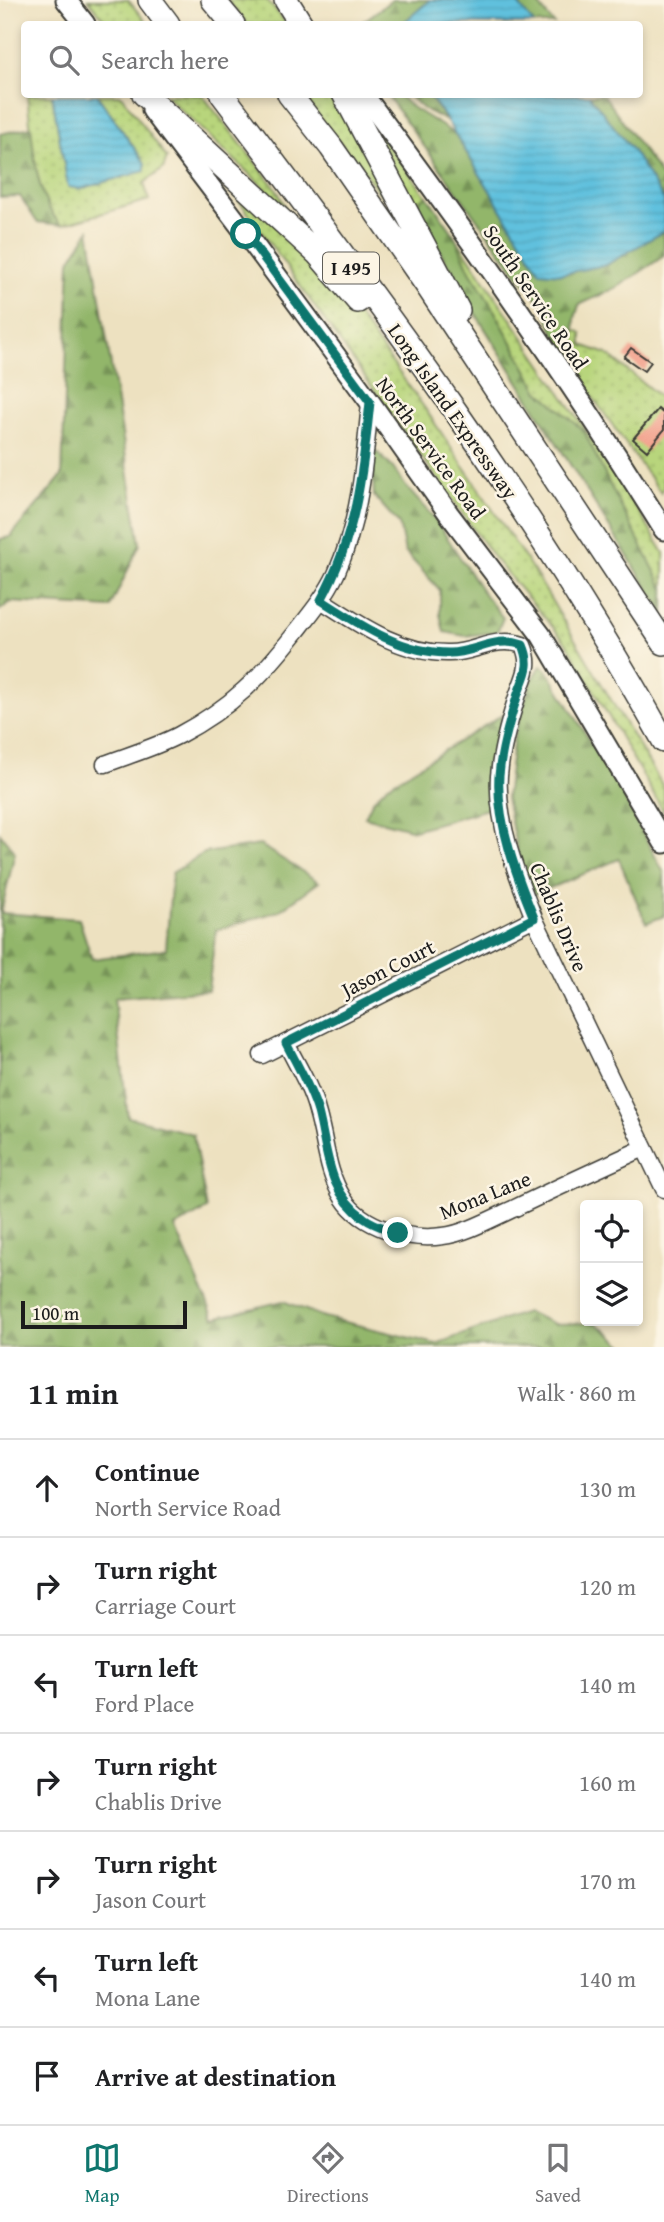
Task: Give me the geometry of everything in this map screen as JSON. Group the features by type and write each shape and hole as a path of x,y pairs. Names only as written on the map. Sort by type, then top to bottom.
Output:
{"highway":[{"path":"150,0 166,21"},
{"path":"213,0 230,21"},
{"path":"286,0 299,21"},
{"path":"146,98 318,254 478,442"},
{"name":"Long Island Expressway","path":"225,98 478,442 574,590 664,741"},
{"name":"I 495","path":"292,98 331,147 482,368 664,643"},
{"path":"346,98 462,317 482,368"}],"main road":[{"path":"66,0 83,21"},
{"path":"292,0 308,21"},
{"name":"North Service Road","path":"145,98 370,402 449,514 541,635 664,843"},
{"name":"South Service Road","path":"366,98 523,317 664,530"}],"street":[{"path":"105,764 176,737 242,694 275,660 321,600 336,574 347,545 364,464 370,402"},
{"name":"Chablis Drive","path":"321,600 383,638 416,648 450,653 510,640 523,645 527,654 527,667 505,740 499,779 509,847 520,886 534,918 664,1189"},
{"name":"Jason Court","path":"262,1055 534,918"},
{"name":"Mona Lane","path":"286,1043 317,1109 327,1162 344,1200 365,1219 398,1233 422,1237 446,1236 497,1216 644,1148"}],"green space":[{"path":"88,0 128,0 146,21 106,21"},
{"path":"227,0 267,0 284,21 244,21"},
{"path":"392,0 430,0 406,21 364,21"},
{"path":"515,0 535,0 552,21 532,21"},
{"path":"27,98 53,98 68,186 132,144 99,98 123,98 167,158 163,169 144,183 149,200 61,225 44,197 32,146"},
{"path":"168,98 204,98 277,190 286,208"},
{"path":"304,98 332,98 358,134 392,197 386,200"},
{"path":"389,98 401,98 455,134 540,272 606,265 664,231 664,256 618,287 579,305 575,318 574,344 555,336 543,305 519,277"},
{"path":"411,98 430,98 447,121 425,110"},
{"path":"591,98 606,98 664,180 664,200 633,151"},
{"path":"357,101 445,222 615,473 664,553 664,614 469,303"},
{"path":"31,127 42,192 61,225 37,222 20,196 0,197 0,134"},
{"path":"211,161 332,279 426,410 535,573 664,788 664,813 568,645 494,558"},
{"path":"427,196 453,233 470,271 538,390 584,431 664,589 664,614 469,303 416,208 420,200"},
{"path":"89,230 140,544 110,608 11,602 0,610 0,539 10,537 62,476 70,261"},
{"path":"574,329 582,333 582,345 607,354 664,400 664,487 661,493 584,385 555,336 573,344"},
{"path":"372,452 378,453 393,468 435,519 503,618 497,632 465,636 444,632 440,614 440,590 405,552 399,524 374,496"},
{"path":"541,666 547,670 622,794 664,873 664,916 646,923 619,859 536,894 528,889 521,869 506,798 514,737 531,682"},
{"path":"502,715 491,808 414,830 365,817 373,800 387,786"},
{"path":"0,833 15,852 1,913 79,919 92,959 166,949 172,873 204,853 260,845 319,882 279,911 216,930 208,990 114,998 128,1117 193,1134 207,1209 175,1227 214,1318 283,1301 324,1317 436,1344 526,1312 555,1324 600,1326 626,1347 0,1347"}],"water":[{"path":"430,0 515,0 532,21 406,21"},
{"path":"53,98 99,98 145,163 145,171 80,189 68,187"},
{"path":"430,98 591,98 633,151 664,200 664,231 606,265 561,274 540,272"}],"building":[{"path":"631,348 651,362 644,371 624,357"},
{"path":"658,409 664,414 664,430 647,451 633,439"}],"route":[{"path":"246,234 370,402 364,464 347,545 336,574 321,600 383,638 416,648 450,653 510,640 523,645 527,654 527,667 517,695 499,779 509,847 520,886 534,918 286,1043 317,1109 327,1162 344,1200 365,1219 398,1233"}]}
